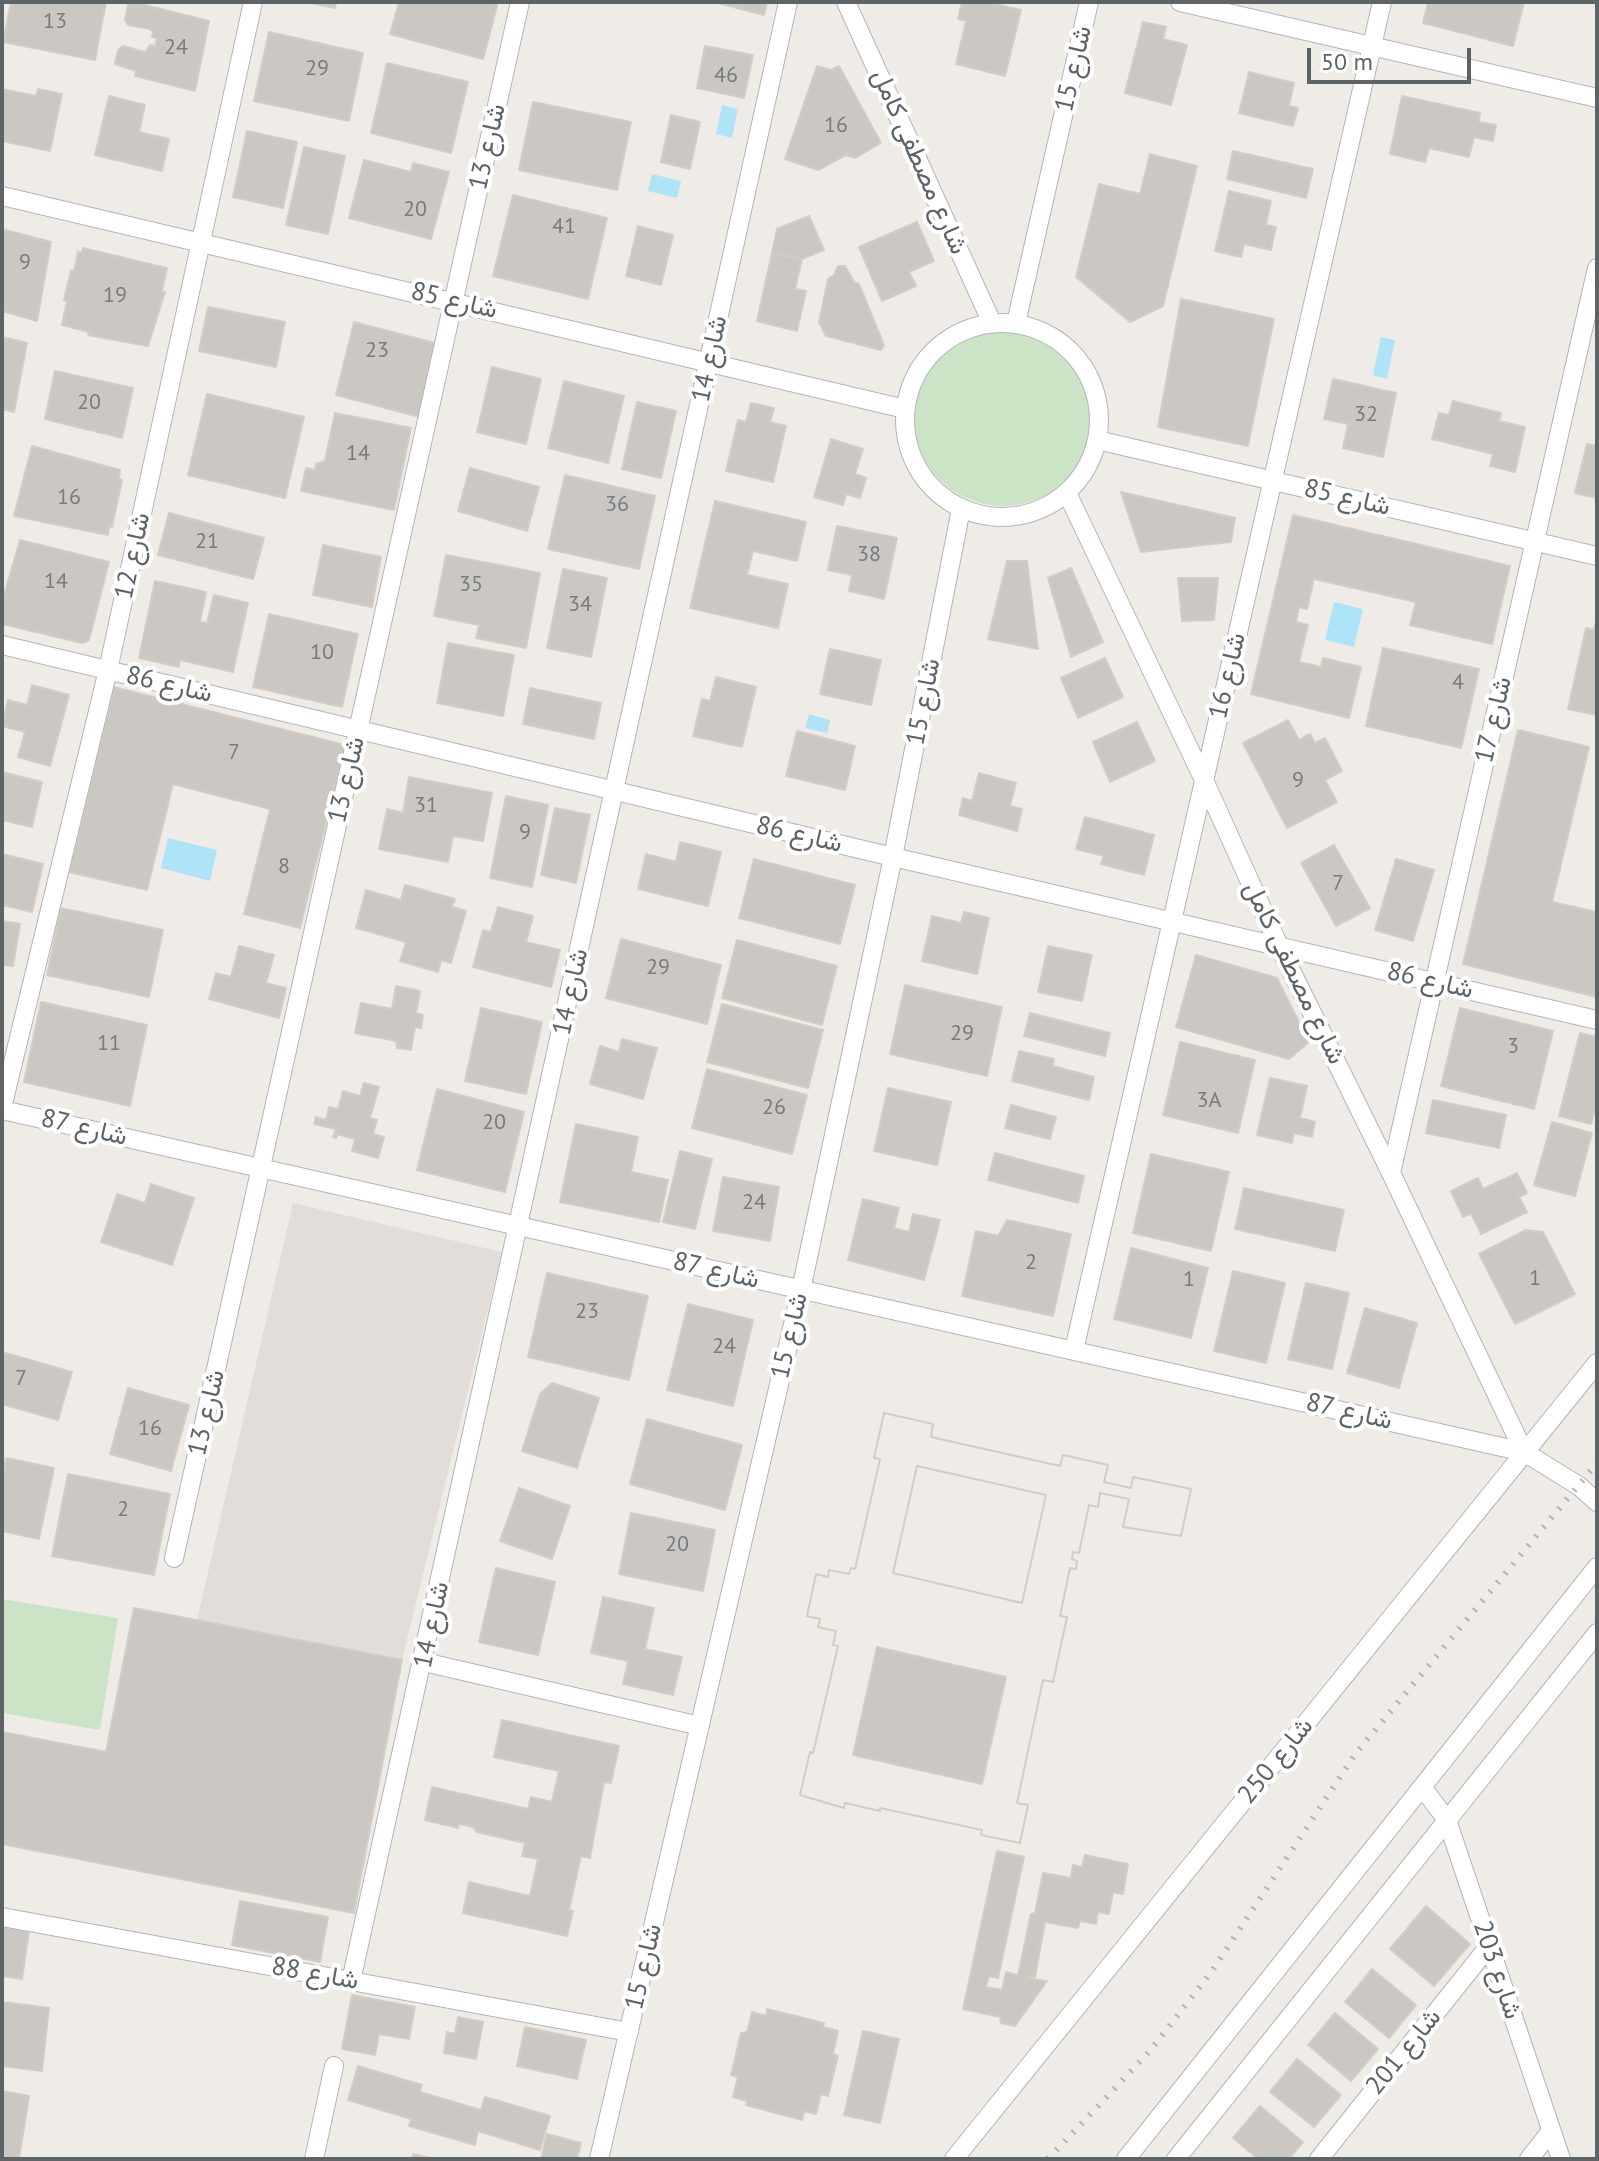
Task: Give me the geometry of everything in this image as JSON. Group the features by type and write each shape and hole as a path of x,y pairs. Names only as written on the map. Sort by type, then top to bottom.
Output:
{"street":[{"name":"شارع 12","path":"2,1109 108,670 253,2"},
{"name":"شارع 13","path":"174,1558 520,2"},
{"name":"شارع 14","path":"351,1981 424,1662 788,2"},
{"name":"شارع مصطفى كامل","path":"846,2 992,323"},
{"name":"شارع 15","path":"1016,323 1089,2"},
{"path":"1180,2 1597,98"},
{"name":"شارع 16","path":"1074,1350 1382,2"},
{"name":"شارع 85","path":"2,196 905,409"},
{"name":"شارع 17","path":"1391,1173 1597,268"},
{"path":"992,323 1016,323 1049,335 1076,357 1094,388 1098,405 1097,440 1091,460 1067,493 1044,508 1017,516 988,517 961,509 929,485 917,468 905,430 905,409 911,384 924,360 943,342 966,329 992,323"},
{"name":"شارع 85","path":"1097,440 1597,556"},
{"name":"شارع مصطفى كامل","path":"1067,493 1204,780 1279,946 1524,1452"},
{"name":"شارع 15","path":"599,2159 801,1290 893,857 961,509"},
{"name":"شارع 86","path":"2,645 893,857 1597,1020"},
{"name":"شارع 87","path":"2,1109 1524,1452"},
{"name":"شارع 250","path":"954,2159 1597,1363"},
{"path":"1524,1452 1579,1486 1597,1502"},
{"path":"1126,2159 1597,1567"},
{"path":"1176,2159 1597,1633"},
{"path":"424,1662 700,1726"},
{"name":"شارع 203","path":"1422,1787 1447,1820 1561,2159"},
{"name":"شارع 88","path":"2,1917 629,2032"},
{"name":"شارع 201","path":"1319,2159 1489,1946"},
{"path":"314,2159 334,2066"},
{"path":"1529,2159 1551,2131"}],"shaded area":[{"path":"293,1203 502,1252 402,1660 197,1620"}],"green space":[{"path":"1003,328 1037,335 1066,354 1085,383 1092,417 1085,451 1066,480 1037,499 1003,506 969,499 940,480 921,451 914,417 921,383 940,354 969,335"},
{"path":"2,1599 118,1618 100,1730 2,1713"}],"water":[{"path":"722,105 738,109 732,138 716,134"},
{"path":"652,174 681,181 677,198 648,191"},
{"path":"1381,337 1395,340 1387,379 1373,375"},
{"path":"1334,602 1363,609 1354,647 1325,640"},
{"path":"809,714 830,720 827,733 805,728"},
{"path":"168,838 217,850 210,881 161,868"}],"building":[{"path":"11,2 106,2 95,60 3,42"},
{"path":"133,2 209,21 195,91 135,76 136,71 115,64 118,50 123,46 145,52 150,45 155,46 157,38 152,37 150,29 128,25 125,20 128,5"},
{"path":"306,2 336,2 335,8"},
{"path":"399,2 498,2 483,59 390,34"},
{"path":"714,2 767,2 764,15"},
{"path":"962,2 986,2 1021,10 1005,76 956,64 966,21 958,19"},
{"path":"1428,2 1524,2 1513,46 1423,23"},
{"path":"1143,22 1166,27 1163,39 1187,45 1171,105 1125,93"},
{"path":"269,32 363,53 349,121 254,101"},
{"path":"705,46 753,55 744,98 697,88"},
{"path":"387,63 468,82 451,153 371,133"},
{"path":"817,66 831,70 839,66 881,143 855,158 846,155 818,170 785,159"},
{"path":"1249,72 1294,83 1289,106 1298,108 1293,126 1239,113"},
{"path":"2,89 36,96 38,89 62,94 50,151 2,141"},
{"path":"109,96 145,105 139,132 169,139 162,171 95,155"},
{"path":"1402,96 1480,113 1479,122 1496,125 1493,141 1474,137 1469,157 1429,148 1425,162 1390,154"},
{"path":"533,102 631,122 617,190 519,170"},
{"path":"671,115 700,122 690,169 661,162"},
{"path":"247,131 297,142 283,208 233,197"},
{"path":"304,147 345,156 328,234 286,225"},
{"path":"1233,151 1313,169 1306,198 1227,179"},
{"path":"1150,154 1197,166 1163,306 1130,322 1076,277 1099,184 1140,194"},
{"path":"364,160 411,172 413,163 449,172 431,239 349,218"},
{"path":"1229,191 1271,201 1266,225 1276,227 1271,250 1244,244 1241,257 1215,251"},
{"path":"513,195 607,218 588,299 493,276"},
{"path":"809,216 824,250 802,259 772,253 777,229"},
{"path":"917,222 934,261 909,272 916,286 882,301 859,247"},
{"path":"638,226 673,235 661,285 626,276"},
{"path":"2,229 51,242 37,321 2,311"},
{"path":"83,248 167,268 162,291 165,292 148,346 88,335 89,332 62,325 71,270 74,271 78,252 82,253"},
{"path":"772,253 802,259 795,289 806,291 797,331 757,321"},
{"path":"838,266 845,266 854,282 859,284 884,345 881,350 826,336 819,322 828,279"},
{"path":"1181,299 1274,319 1248,446 1158,427"},
{"path":"208,307 285,322 276,367 199,351"},
{"path":"354,322 438,344 420,417 336,395"},
{"path":"2,337 27,343 14,412 2,409"},
{"path":"492,367 541,379 526,444 477,432"},
{"path":"55,371 133,388 122,438 45,419"},
{"path":"1333,379 1396,393 1383,457 1343,448 1348,424 1324,419"},
{"path":"564,381 624,396 608,463 548,448"},
{"path":"207,394 304,417 285,498 188,475"},
{"path":"1453,401 1501,413 1499,421 1525,427 1515,472 1490,466 1493,454 1432,439 1439,413 1449,415"},
{"path":"637,402 676,411 661,478 622,469"},
{"path":"751,403 774,408 770,422 786,426 773,482 726,471 738,420 746,422"},
{"path":"335,413 411,428 394,510 301,491 306,468 315,470 316,464 325,461"},
{"path":"831,439 863,449 855,474 866,478 860,498 846,494 843,505 814,497"},
{"path":"1587,444 1597,446 1597,498 1575,493"},
{"path":"32,446 120,470 119,478 122,480 108,535 14,516"},
{"path":"470,468 539,487 527,531 458,511"},
{"path":"565,475 655,496 639,569 548,549"},
{"path":"1121,492 1235,518 1231,542 1141,552"},
{"path":"715,501 806,522 797,561 753,551 747,575 788,584 778,628 690,608"},
{"path":"169,513 264,538 253,579 158,555"},
{"path":"1293,515 1510,566 1492,644 1410,625 1416,602 1314,579 1307,609 1299,607 1296,622 1308,625 1299,662 1321,667 1323,658 1361,667 1349,718 1251,694"},
{"path":"837,526 897,538 884,599 849,591 852,575 828,570"},
{"path":"20,540 109,562 89,640 82,643 2,624 2,602"},
{"path":"323,545 381,557 372,607 313,595"},
{"path":"446,555 540,573 526,648 476,638 479,625 434,616"},
{"path":"1007,561 1027,561 1038,649 988,639"},
{"path":"1071,568 1103,642 1071,657 1048,578"},
{"path":"563,569 607,578 591,657 547,648"},
{"path":"1178,578 1218,578 1214,620 1182,621"},
{"path":"155,581 206,592 200,622 207,623 214,595 248,603 233,672 180,660 179,667 139,658"},
{"path":"269,614 358,634 342,707 253,687"},
{"path":"1597,619 1597,715 1568,709 1586,628 1594,630"},
{"path":"448,643 514,655 503,716 437,703"},
{"path":"1383,648 1479,669 1461,748 1366,726"},
{"path":"830,649 881,660 871,705 820,694"},
{"path":"1105,658 1123,697 1078,718 1061,678"},
{"path":"716,677 756,687 742,747 693,736 702,699 710,701"},
{"path":"32,685 69,695 50,766 18,757 25,732 2,726 8,700 27,705"},
{"path":"114,687 345,745 300,928 244,914 270,809 173,784 147,890 69,872"},
{"path":"530,688 601,703 594,739 523,724"},
{"path":"1288,720 1299,740 1310,734 1315,743 1325,738 1342,771 1325,780 1337,802 1287,828 1243,743"},
{"path":"1137,722 1155,761 1110,782 1093,742"},
{"path":"1518,730 1589,747 1552,902 1597,912 1597,997 1463,964"},
{"path":"797,731 855,746 845,790 786,776"},
{"path":"2,772 42,782 32,827 2,820"},
{"path":"979,773 1016,783 1010,806 1022,809 1017,831 959,815 963,798 972,801"},
{"path":"409,777 492,793 483,841 453,836 448,862 379,849 387,809 403,813"},
{"path":"506,796 548,805 532,887 490,878"},
{"path":"555,808 590,815 576,883 541,875"},
{"path":"1085,817 1154,835 1144,875 1101,864 1104,856 1076,849"},
{"path":"680,842 721,852 708,906 638,889 646,854 676,862"},
{"path":"1334,845 1370,908 1336,926 1301,863"},
{"path":"2,854 43,864 32,912 2,905"},
{"path":"754,859 855,885 840,944 739,918"},
{"path":"1396,859 1434,870 1413,941 1375,930"},
{"path":"405,885 455,899 452,907 466,911 451,963 441,960 438,972 400,961 406,942 356,928 366,890 401,900"},
{"path":"498,907 533,916 526,942 560,950 551,987 473,967 483,930 491,932"},
{"path":"61,908 163,930 149,997 47,975"},
{"path":"964,912 989,918 977,974 922,961 932,916 961,923"},
{"path":"2,921 20,924 13,966 2,965"},
{"path":"621,939 721,965 707,1024 606,998"},
{"path":"737,940 837,966 822,1025 722,998"},
{"path":"239,946 274,955 266,983 286,988 279,1018 209,999 216,973 231,977"},
{"path":"1048,946 1092,955 1082,1001 1038,992"},
{"path":"1196,955 1277,978 1309,1042 1289,1059 1176,1027"},
{"path":"905,985 1002,1007 987,1076 890,1054"},
{"path":"396,986 420,991 416,1013 423,1015 421,1028 415,1027 411,1050 397,1048 396,1041 355,1033 361,1003 392,1009"},
{"path":"41,1002 147,1025 130,1106 24,1082"},
{"path":"722,1004 823,1030 808,1088 707,1062"},
{"path":"481,1008 542,1022 526,1094 465,1081"},
{"path":"1460,1008 1553,1031 1534,1109 1441,1086"},
{"path":"1030,1013 1110,1033 1105,1056 1024,1036"},
{"path":"1580,1033 1597,1037 1597,1109 1591,1124 1559,1116"},
{"path":"622,1039 657,1048 643,1099 590,1084 600,1046 619,1052"},
{"path":"1180,1042 1255,1060 1238,1133 1163,1115"},
{"path":"1019,1051 1054,1059 1053,1066 1094,1077 1089,1100 1012,1081"},
{"path":"707,1069 807,1095 792,1154 692,1128"},
{"path":"1270,1078 1307,1086 1300,1118 1315,1122 1312,1137 1294,1133 1292,1143 1257,1135"},
{"path":"364,1083 379,1087 370,1118 377,1120 373,1134 384,1137 378,1158 352,1151 355,1139 337,1134 336,1138 333,1137 336,1129 314,1124 316,1117 326,1120 329,1107 338,1109 343,1091 360,1096"},
{"path":"888,1088 951,1102 937,1165 874,1151"},
{"path":"437,1089 524,1112 505,1192 417,1170"},
{"path":"1433,1100 1506,1115 1499,1148 1426,1133"},
{"path":"1011,1105 1056,1117 1050,1139 1005,1128"},
{"path":"1552,1122 1592,1133 1575,1196 1534,1185"},
{"path":"576,1124 638,1137 631,1172 668,1180 659,1222 560,1202"},
{"path":"680,1151 712,1159 695,1229 663,1222"},
{"path":"995,1153 1084,1176 1078,1203 988,1180"},
{"path":"1151,1154 1229,1172 1211,1251 1133,1233"},
{"path":"1517,1173 1527,1193 1519,1197 1527,1212 1481,1234 1471,1213 1463,1217 1451,1191 1478,1178 1483,1189"},
{"path":"723,1177 779,1187 770,1241 713,1231"},
{"path":"151,1184 194,1198 172,1265 101,1242 117,1194 145,1203"},
{"path":"1244,1188 1344,1210 1335,1251 1235,1229"},
{"path":"863,1199 899,1208 894,1228 909,1232 913,1214 940,1220 924,1280 848,1260"},
{"path":"1007,1220 1071,1234 1053,1316 962,1296 976,1231 998,1236"},
{"path":"1526,1230 1543,1232 1575,1294 1515,1324 1479,1254"},
{"path":"1131,1248 1208,1268 1191,1338 1114,1319"},
{"path":"1233,1271 1285,1283 1266,1363 1214,1351"},
{"path":"547,1273 648,1296 629,1380 528,1357"},
{"path":"1306,1283 1349,1293 1332,1369 1288,1359"},
{"path":"688,1304 753,1320 733,1406 667,1390"},
{"path":"1365,1308 1417,1323 1399,1388 1347,1373"},
{"path":"2,1352 72,1372 58,1420 2,1404"},
{"path":"552,1383 599,1398 577,1468 522,1451 540,1394"},
{"path":"128,1388 189,1405 171,1471 110,1454"},
{"path":"884,1413 933,1424 931,1437 1060,1466 1063,1455 1108,1465 1104,1482 1131,1488 1133,1477 1191,1489 1181,1536 1123,1527 1129,1499 1100,1493 1098,1507 1089,1505 1079,1553 1073,1552 1076,1569 1070,1568 1060,1616 1067,1617 1053,1682 1043,1680 1017,1803 1028,1805 1020,1843 981,1835 982,1830 880,1808 880,1811 845,1803 844,1808 800,1795 838,1646 833,1645 836,1631 818,1627 820,1619 807,1616 816,1574 828,1577 829,1570 849,1574 851,1568 855,1569 880,1459 874,1458","holes":["917,1466 1046,1495 1022,1603 893,1573"]},
{"path":"884,1413 933,1424 931,1437 1060,1466 1063,1455 1108,1465 1104,1482 1131,1488 1133,1477 1191,1489 1181,1536 1123,1527 1129,1499 1100,1493 1098,1507 1089,1505 1079,1553 1073,1552 1076,1569 1070,1568 1060,1616 1067,1617 1053,1682 1043,1680 1017,1803 1028,1805 1020,1843 981,1835 982,1830 880,1808 880,1811 845,1803 844,1808 800,1795 838,1646 833,1645 836,1631 818,1627 820,1619 807,1616 816,1574 828,1577 829,1570 849,1574 851,1568 855,1569 880,1459 874,1458","holes":["917,1466 1046,1495 1022,1603 893,1573","877,1647 1006,1677 982,1784 853,1755"]},
{"path":"647,1419 742,1445 725,1510 630,1484"},
{"path":"6,1458 54,1468 39,1539 2,1531 2,1478"},
{"path":"68,1474 170,1494 154,1575 52,1556"},
{"path":"519,1488 570,1506 552,1559 500,1541"},
{"path":"631,1513 715,1530 703,1591 619,1574"},
{"path":"496,1568 555,1582 538,1655 479,1642"},
{"path":"603,1597 654,1608 645,1649 682,1657 673,1695 623,1684 628,1661 591,1653"},
{"path":"134,1608 402,1660 354,1913 2,1844 2,1732 106,1752"},
{"path":"502,1720 619,1746 611,1783 604,1782 590,1858 581,1856 569,1910 573,1911 567,1936 463,1913 469,1882 530,1896 538,1859 522,1856 525,1843 477,1832 473,1827 459,1824 458,1828 425,1820 432,1787 528,1809 531,1797 552,1802 559,1771 494,1757"},
{"path":"997,1851 1024,1857 998,1978 989,1976 986,1987 1002,1990 1006,1972 1018,1975 1043,1873 1071,1878 1073,1865 1082,1867 1085,1855 1128,1864 1123,1894 1113,1892 1109,1914 1098,1912 1096,1924 1080,1921 1078,1928 1045,1922 1035,1977 1026,1978 1047,1981 1015,2026 1001,2023 1000,2017 963,2009"},
{"path":"240,1901 328,1917 320,1962 232,1945"},
{"path":"1426,1906 1470,1944 1434,1986 1390,1949"},
{"path":"2,1927 29,1931 22,1979 2,1976"},
{"path":"1372,1969 1416,2005 1389,2038 1345,2002"},
{"path":"352,1995 415,2007 409,2039 379,2034 375,2055 342,2049"},
{"path":"2,2002 49,2008 42,2071 2,2066"},
{"path":"767,2009 824,2023 823,2027 838,2031 833,2054 838,2056 828,2096 821,2094 816,2114 804,2111 802,2120 746,2105 747,2101 733,2097 738,2077 731,2075 741,2033 747,2032 752,2012 766,2016"},
{"path":"1335,2013 1378,2049 1351,2081 1308,2045"},
{"path":"458,2017 483,2022 476,2059 444,2053 447,2032 455,2034"},
{"path":"525,2027 586,2040 577,2079 517,2066"},
{"path":"863,2031 899,2039 880,2123 844,2115"},
{"path":"1297,2059 1341,2095 1314,2127 1270,2092"},
{"path":"358,2066 422,2085 420,2092 481,2110 485,2097 550,2116 540,2150 478,2131 475,2145 409,2126 411,2119 348,2100"},
{"path":"2,2091 29,2096 19,2159 2,2159"},
{"path":"1260,2106 1303,2142 1289,2159 1258,2159 1233,2138"},
{"path":"547,2134 581,2143 577,2159 541,2159"},
{"path":"413,2154 434,2159 412,2159"}],"railway":[{"path":"1048,2159 1149,2052 1212,1971 1356,1753 1597,1463"}]}
